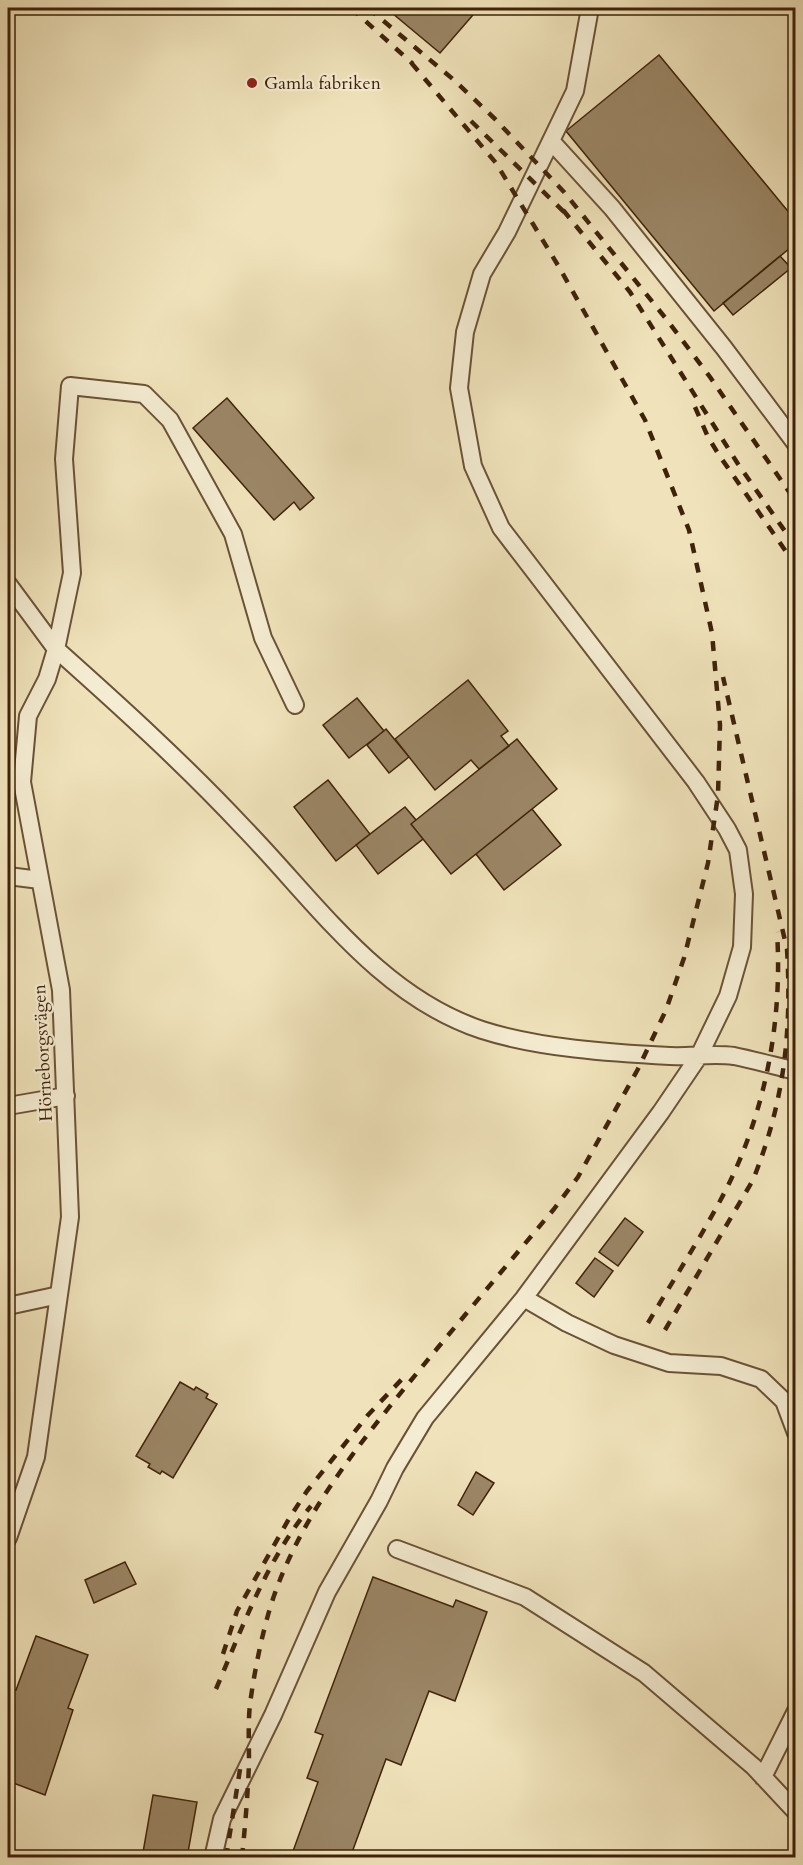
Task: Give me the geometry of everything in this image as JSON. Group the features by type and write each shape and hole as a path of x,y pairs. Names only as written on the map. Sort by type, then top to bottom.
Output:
{"street":[{"path":"213,1857 222,1819 273,1715 327,1592 379,1501 395,1468 425,1418 524,1298 661,1112 699,1056 728,996 742,947 744,894 738,850 696,782 501,528 473,466 459,388 465,332 482,274 507,232 575,91 590,8"},
{"path":"551,141 612,208 724,348 795,444"},
{"name":"Hörneborgsvägen","path":"8,1538 36,1456 70,1217 61,990 22,782 28,716 47,679 56,649 72,573 64,459 70,386 144,394 171,420 233,534 263,638 295,705"},
{"path":"8,585 56,649 148,732 244,827 321,913 375,966 420,1002 481,1030 534,1043 662,1055 732,1056 795,1071"},
{"path":"8,876 40,880"},
{"path":"8,1106 66,1096"},
{"path":"8,1306 59,1295"},
{"path":"524,1298 567,1323 614,1345 669,1363 721,1366 761,1379 784,1401 795,1433"},
{"path":"397,1549 525,1598 644,1673 746,1760 795,1812"},
{"path":"763,1777 795,1711"}],"building":[{"path":"386,8 479,8 440,53"},
{"path":"659,55 796,221 796,243 714,311 566,131"},
{"path":"780,256 791,268 733,315 723,303"},
{"path":"227,398 314,498 300,510 294,502 274,520 193,428"},
{"path":"468,680 508,731 501,736 509,746 479,769 471,760 435,790 395,739"},
{"path":"357,698 384,731 349,758 323,725"},
{"path":"386,729 409,757 389,773 367,745"},
{"path":"517,739 557,789 451,874 411,824"},
{"path":"328,780 370,834 336,861 294,807"},
{"path":"405,807 416,820 411,824 423,839 378,874 356,845"},
{"path":"532,809 561,845 504,890 476,854"},
{"path":"625,1218 643,1232 618,1266 599,1252"},
{"path":"595,1258 613,1271 594,1297 576,1283"},
{"path":"180,1382 194,1390 196,1387 208,1394 206,1398 217,1404 173,1478 162,1471 160,1474 148,1467 150,1464 136,1456"},
{"path":"476,1472 494,1483 473,1515 458,1505"},
{"path":"125,1562 136,1584 94,1603 85,1580"},
{"path":"373,1577 453,1607 456,1600 487,1612 455,1701 429,1691 401,1765 386,1759 350,1858 302,1858 292,1854 318,1782 307,1778 323,1735 315,1732"},
{"path":"36,1636 88,1655 68,1708 73,1710 45,1795 8,1781 8,1687 16,1690"},
{"path":"153,1795 197,1802 187,1858 142,1858"}],"railway":[{"path":"351,8 413,64"},
{"path":"368,8 454,80 495,119 564,192 710,377 796,502"},
{"path":"242,1858 249,1774 249,1711 260,1648 279,1581 311,1517 330,1486 372,1428 578,1177 638,1069 666,1010 684,958 708,863 718,795 720,725 712,633 689,530 645,420 559,267 496,163 408,59"},
{"path":"471,121 567,215"},
{"path":"563,210 630,292 738,464 796,547"},
{"path":"695,407 719,455 796,566"},
{"path":"665,1330 753,1180 764,1151 779,1095 787,1038 787,949 723,677"},
{"path":"648,1323 720,1201 735,1170 759,1105 767,1071 777,1001 777,932"},
{"path":"223,1654 237,1611 290,1517 307,1491 368,1415 403,1378"},
{"path":"216,1689 257,1594 281,1548 311,1506"},
{"path":"226,1858 241,1763"}],"place":[{"name":"Gamla fabriken","path":"252,83"}]}
